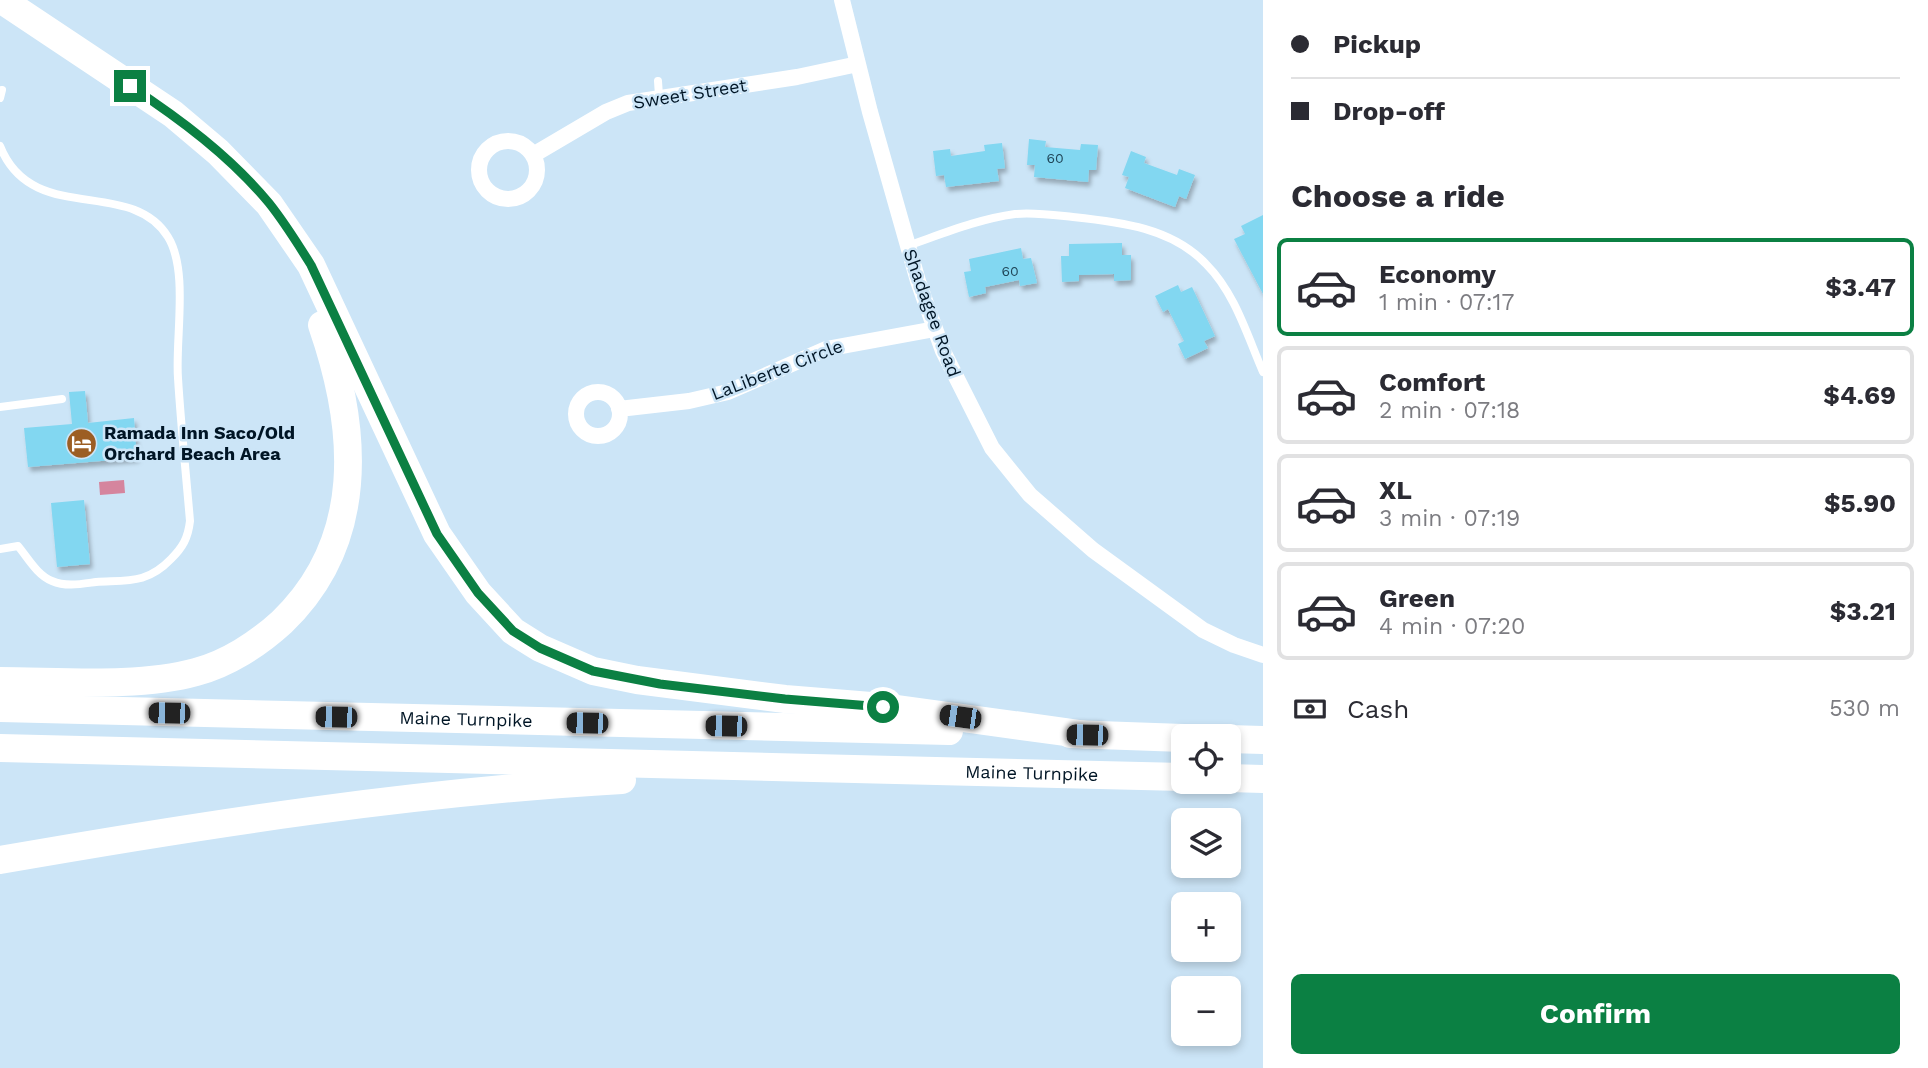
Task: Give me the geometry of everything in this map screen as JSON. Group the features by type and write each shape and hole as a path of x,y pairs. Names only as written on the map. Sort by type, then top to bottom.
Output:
{"highway":[{"path":"0,681 122,681 176,677 220,663 258,642 307,596 329,558 342,523 348,465 344,418 323,327 298,271 266,221 202,152 90,63 1,1"},
{"path":"1,1 173,114 226,159 269,204 311,265 437,534 478,593 513,631 540,648 593,671 637,680 785,699 883,707 1087,735"},
{"name":"Maine Turnpike","path":"0,708 1171,738"},
{"path":"1241,739 1263,740"},
{"name":"Maine Turnpike","path":"0,750 1171,777"},
{"path":"0,860 443,793 815,768"},
{"path":"1241,778 1263,779"}],"street":[{"name":"Shadagee Road","path":"842,0 907,246 952,372 987,440 1030,495 1093,550 1203,630 1263,655"},
{"name":"Sweet Street","path":"533,155 617,107 659,89 797,77 858,64"},
{"name":"LaLiberte Circle","path":"620,409 728,392 825,349 935,329"}],"lane":[{"path":"0,146 6,160 21,179 48,193 133,209 154,221 170,240 179,290 178,376 190,521 186,540 172,558 156,573 131,581 57,583 44,577 18,546 0,549"},
{"path":"907,246 993,219 1028,213 1123,222 1150,229 1196,254 1219,279 1235,305 1263,372"},
{"path":"0,407 62,399"}],"shaded area":[{"path":"124,480 125,493 100,495 99,482"}],"building":[{"path":"1029,139 1046,141 1045,147 1080,150 1081,144 1098,145 1096,170 1089,170 1088,182 1034,177 1035,165 1027,165"},
{"path":"1002,143 1005,168 997,169 999,181 946,187 944,175 936,176 933,151 950,149 951,156 985,151 984,145"},
{"path":"1131,151 1146,157 1144,163 1177,175 1179,169 1195,175 1186,199 1179,196 1175,207 1125,188 1129,177 1122,175"},
{"path":"1263,215 1263,294 1234,239 1245,234 1241,226"},
{"path":"1122,243 1122,255 1131,255 1131,280 1114,281 1114,274 1079,275 1079,281 1062,282 1061,256 1069,256 1069,244"},
{"path":"1021,248 1023,259 1031,258 1037,283 1020,286 1019,280 985,287 986,293 969,297 964,272 971,271 969,259"},
{"path":"1178,285 1181,292 1192,287 1215,336 1204,341 1208,348 1185,359 1178,344 1184,341 1168,309 1163,312 1155,296"},
{"name":"Ramada Inn Saco/Old Orchard Beach Area","path":"85,391 88,423 134,418 137,458 28,467 24,428 72,424 69,392"},
{"path":"84,500 90,564 57,567 51,503"}],"place":[{"name":"Ramada Inn Saco/Old Orchard Beach Area","path":"81,443"}],"route":[{"path":"130,86 173,114 218,152 253,186 285,224 311,265 437,534 478,593 513,631 540,648 593,671 660,684 883,707"}]}
